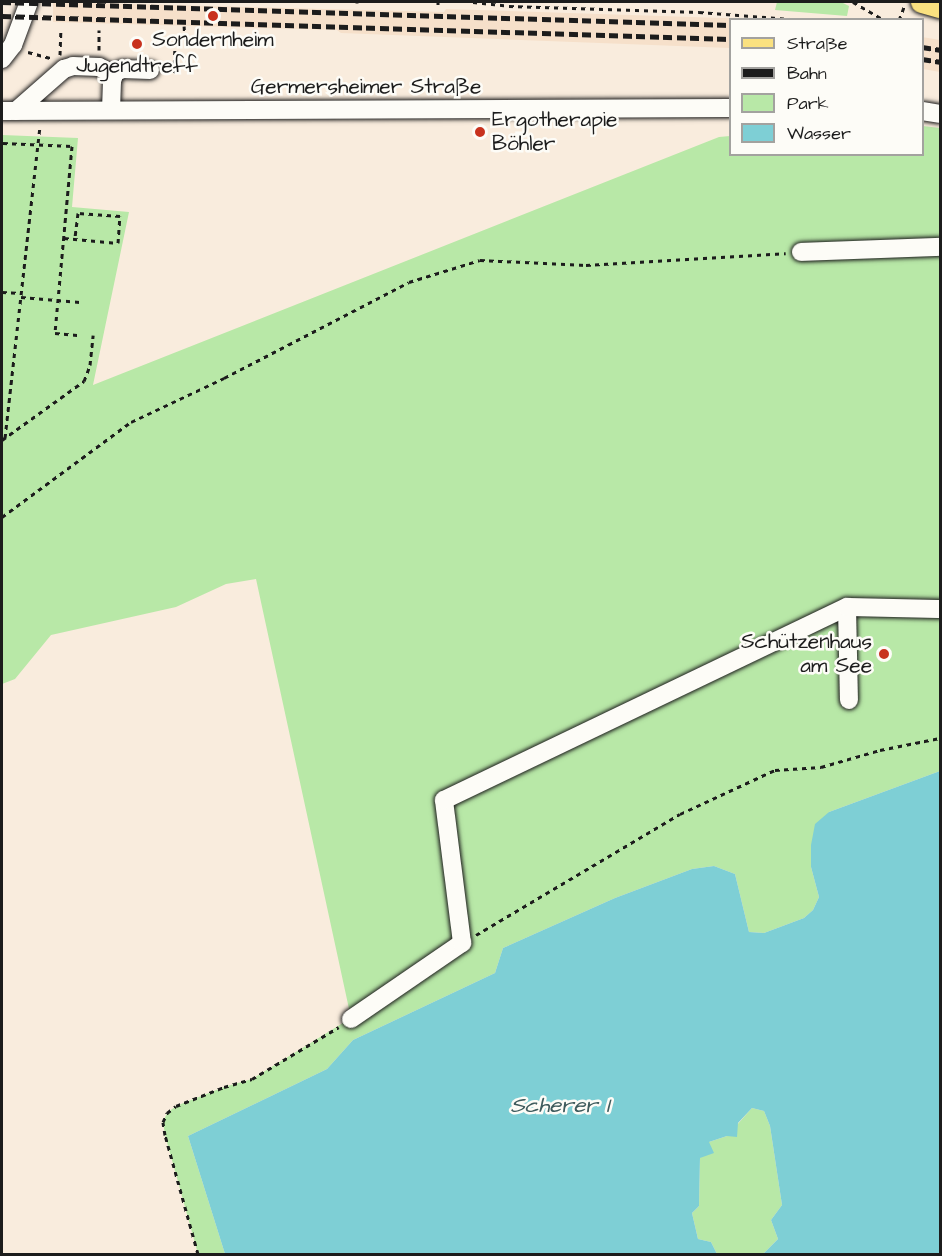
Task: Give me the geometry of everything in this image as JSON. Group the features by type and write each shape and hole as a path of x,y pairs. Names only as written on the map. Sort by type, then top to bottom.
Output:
{"main road":[{"path":"922,2 940,7"}],"street":[{"path":"2,59 13,45 29,2"},
{"path":"9,111 64,69 73,66 99,67 114,75"},
{"path":"114,75 123,69 150,69"},
{"path":"111,110 114,75"},
{"name":"Germersheimer Straße","path":"9,111 729,108"},
{"path":"924,111 940,114"},
{"path":"801,252 940,247"},
{"path":"847,608 849,700"},
{"path":"351,1019 462,944 444,800 847,608 940,609"}],"path":[{"path":"473,2 509,6 699,12 776,18"},
{"path":"852,2 880,18"},
{"path":"900,18 906,2"},
{"path":"174,73 175,39 185,39 184,26"},
{"path":"59,65 60,29"},
{"path":"24,51 53,59"},
{"path":"3,439 42,111"},
{"path":"3,143 72,146 55,333 80,335"},
{"path":"64,238 118,243 120,216 78,213 75,239"},
{"path":"2,517 131,422 224,378 410,282 480,260 586,265 801,252"},
{"path":"2,292 80,302"},
{"path":"3,439 84,381 90,365 93,335"},
{"path":"462,944 680,814 775,770 821,767 880,750 940,738"},
{"path":"198,1254 165,1135 164,1122 167,1113 176,1106 205,1094 252,1079 351,1019"}],"shaded area":[{"path":"53,2 444,12 446,9 729,18 729,48 341,33 337,30 53,22"},
{"path":"924,37 940,40 940,72 924,69"}],"green space":[{"path":"777,2 841,2 849,6 847,16 775,10"},
{"path":"924,126 940,128 940,771 829,812 811,867 819,897 813,910 804,918 764,933 749,932 735,874 714,866 692,869 615,898 503,948 495,973 353,1040 327,1069 188,1136 225,1254 198,1254 165,1135 163,1122 167,1113 176,1106 224,1087 252,1079 351,1018 256,579 226,584 176,607 51,635 15,679 2,684 2,135 78,138 72,207 129,212 93,385 719,137 729,136 729,156 924,156"},
{"path":"752,1108 764,1111 770,1126 782,1205 771,1220 778,1239 763,1254 717,1254 711,1242 698,1239 692,1213 699,1206 700,1158 709,1142 727,1136"}],"water":[{"name":"Scherer I","path":"940,771 940,1254 763,1254 778,1239 771,1220 782,1205 770,1126 764,1111 752,1108 738,1123 737,1137 727,1136 709,1142 714,1153 700,1158 699,1206 692,1213 698,1239 711,1242 717,1254 225,1254 188,1136 327,1069 353,1040 495,973 503,948 615,898 692,869 714,866 735,874 749,932 764,933 804,918 813,910 819,897 811,867 811,845 815,824 829,812"}],"railway":[{"path":"2,2 729,25"},
{"path":"2,16 729,39"},
{"path":"924,47 940,50"},
{"path":"924,59 940,62"}],"place":[{"name":"Sondernheim","path":"213,16"},
{"name":"Jugendtreff","path":"137,44"},
{"name":"Ergotherapie Böhler","path":"480,132"},
{"name":"Schützenhaus am See","path":"884,654"}]}
